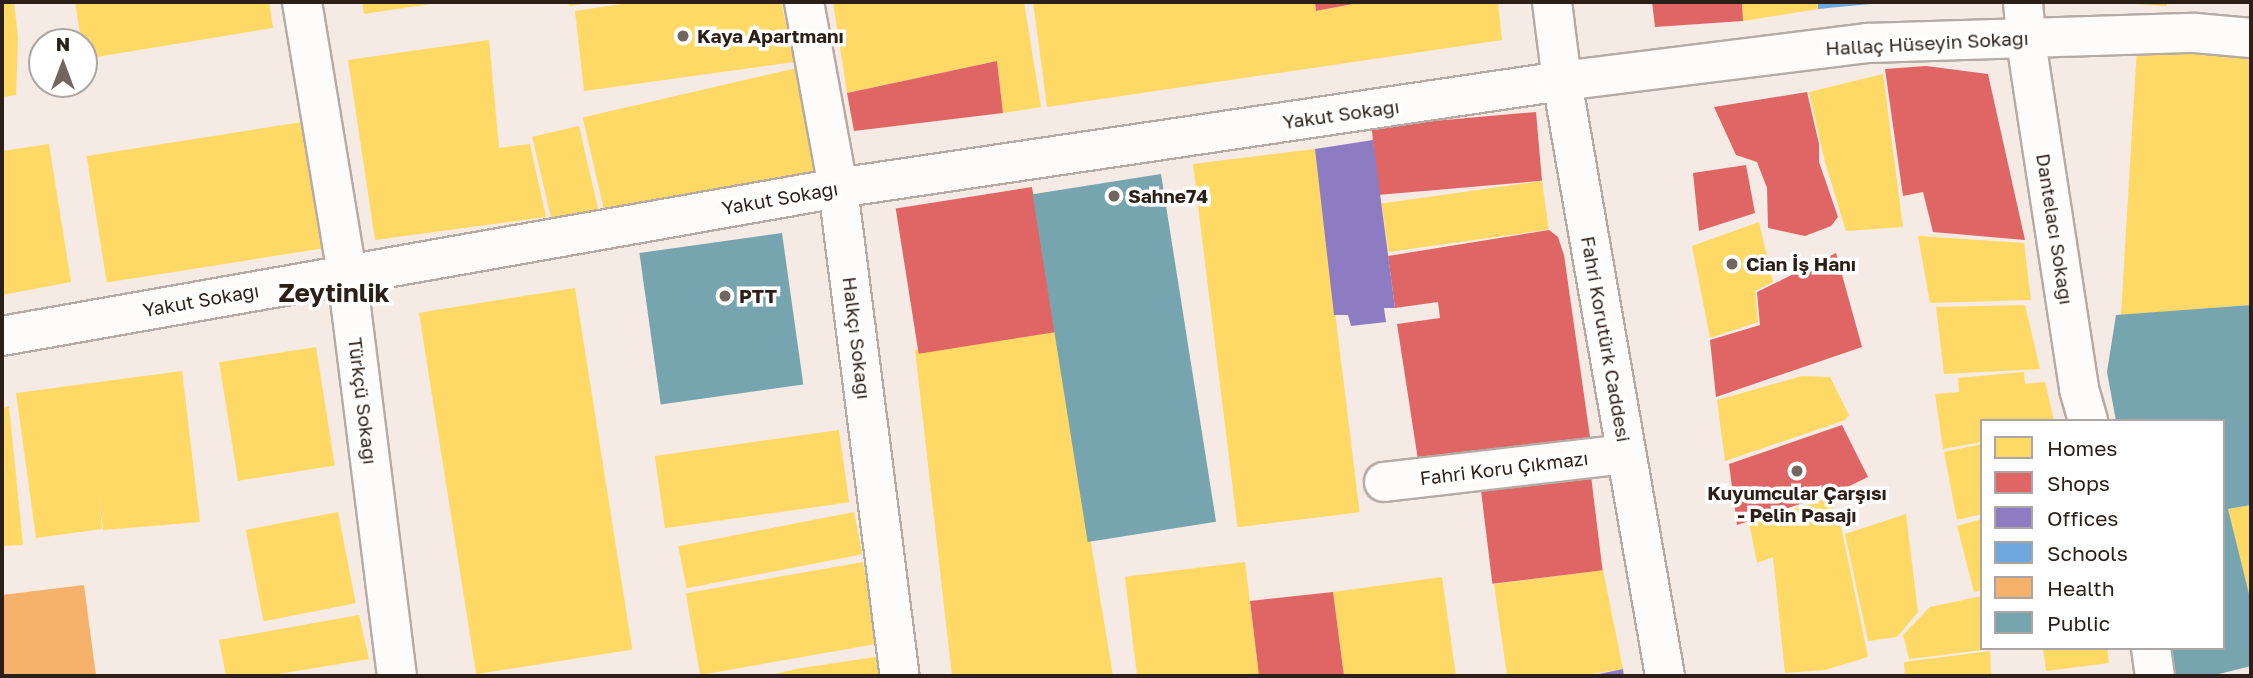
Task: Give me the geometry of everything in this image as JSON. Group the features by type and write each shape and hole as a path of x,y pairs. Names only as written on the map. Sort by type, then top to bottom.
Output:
{"street":[{"name":"Türkçü Sokağı","path":"302,2 347,275 397,676"},
{"name":"Halkçı Sokağı","path":"804,2 838,188 900,676"},
{"name":"Fahri Korutürk Caddesi","path":"1552,2 1562,81 1665,676"},
{"name":"Hallaç Hüseyin Sokağı","path":"1562,81 1868,43 2024,19 2251,38"},
{"name":"Dantelacı Sokağı","path":"2024,19 2079,389 2087,419"},
{"name":"Yakut Sokağı","path":"2,336 838,188 1562,81"},
{"name":"Fahri Koru Çıkmazı","path":"1384,482 1625,454"},
{"path":"2151,650 2155,676"}],"building: Homes":[{"path":"2,2 14,2 18,37 16,95 2,97"},
{"path":"75,2 269,2 273,28 98,57 98,28 79,28"},
{"path":"362,2 436,2 436,3 364,14"},
{"path":"568,2 588,2 588,3 569,6"},
{"name":"Kaya Apartmanı","path":"635,2 781,2 795,62 584,91 575,11"},
{"path":"833,2 1024,2 1041,107 1003,113 997,61 847,93"},
{"path":"1033,2 1315,2 1316,11 1365,2 1498,2 1502,40 1047,107"},
{"path":"1742,2 1818,2 1818,9 1743,21"},
{"path":"2167,2 2167,6 2136,4"},
{"path":"489,40 499,148 530,144 546,217 375,240 348,60"},
{"path":"2137,47 2251,57 2251,305 2121,315"},
{"path":"797,68 821,171 606,221 583,117"},
{"path":"1883,74 1903,227 1846,231 1825,162 1809,92"},
{"path":"302,122 322,248 107,283 87,156"},
{"path":"579,126 599,213 552,224 532,137"},
{"path":"49,144 71,282 2,295 2,151"},
{"path":"1315,149 1360,512 1238,527 1193,164"},
{"path":"1542,181 1549,230 1388,252 1382,204"},
{"name":"Cian İş Hanı","path":"1759,222 1773,282 1755,291 1758,322 1710,338 1692,246"},
{"path":"1918,236 2024,243 2031,300 1930,303"},
{"path":"575,288 632,649 476,674 419,313"},
{"path":"2025,305 2040,369 1944,374 1936,307"},
{"path":"1056,332 1113,676 952,676 915,350"},
{"path":"316,347 335,466 238,481 219,362"},
{"path":"182,371 200,522 103,530 99,495 102,529 36,538 16,393"},
{"path":"2024,372 2025,384 2045,382 2054,419 1980,419 1980,442 1943,449 1935,394 1959,392 1958,378"},
{"path":"1802,376 1830,377 1849,415 1845,420 1725,461 1717,400"},
{"path":"9,406 23,545 2,546 2,408"},
{"path":"839,430 849,502 665,528 655,456"},
{"path":"1980,444 1980,514 1957,520 1944,452"},
{"path":"1829,498 1842,531 1868,657 1825,670 1785,673 1773,557 1757,563 1749,523"},
{"path":"2251,505 2251,599 2250,599 2228,509"},
{"path":"338,512 356,603 263,621 246,530"},
{"path":"854,512 862,554 686,588 678,546"},
{"path":"1906,514 1918,612 1897,637 1868,641 1845,534"},
{"path":"1980,520 1980,590 1974,592 1957,526"},
{"path":"863,562 877,644 700,675 686,593"},
{"path":"1245,562 1259,676 1137,676 1125,577"},
{"path":"1603,570 1623,669 1579,676 1507,676 1494,584"},
{"path":"1442,577 1456,676 1344,676 1333,592"},
{"path":"1980,596 1982,650 1909,659 1903,635 1930,607"},
{"path":"359,615 369,659 267,676 226,676 219,640"},
{"path":"2043,650 2107,650 2109,663 2046,671"},
{"path":"1990,651 1991,676 1905,676 1904,662"},
{"path":"881,656 884,676 767,676 796,669"}],"building: Shops":[{"path":"1315,2 1358,2 1358,3 1316,11"},
{"path":"1652,2 1742,2 1743,21 1655,27"},
{"path":"997,61 1003,113 854,131 847,93"},
{"path":"1926,66 1988,74 2025,240 1933,232 1923,192 1903,196 1885,69"},
{"path":"1807,92 1819,144 1819,162 1838,217 1831,226 1805,236 1768,228 1767,188 1757,162 1736,155 1714,107"},
{"path":"1536,112 1542,181 1378,195 1372,126"},
{"path":"1746,165 1755,213 1699,231 1693,173"},
{"path":"1032,187 1055,332 919,354 896,209"},
{"path":"1549,230 1558,237 1564,255 1591,444 1418,460 1397,324 1440,318 1438,302 1395,308 1388,256"},
{"path":"1836,253 1862,347 1716,397 1710,340 1760,325 1757,292"},
{"name":"Kuyumcular Çarşısı - Pelin Pasajı","path":"1842,425 1868,477 1839,491 1737,525 1729,464"},
{"path":"1591,476 1603,570 1492,584 1481,490"},
{"path":"1333,592 1344,676 1259,676 1250,601"}],"building: Offices":[{"path":"1373,140 1395,308 1384,308 1386,322 1351,326 1348,315 1334,315 1315,149"},
{"path":"1623,669 1624,676 1594,676 1594,675"}],"building: Schools":[{"path":"1818,2 1870,2 1870,4 1818,9"}],"building: Health":[{"path":"84,585 96,676 2,676 2,595"}],"building: Public":[{"path":"1161,174 1216,522 1088,542 1033,194"},
{"path":"782,233 803,385 661,405 639,253"},
{"path":"2251,305 2251,505 2228,509 2251,602 2251,666 2211,676 2176,676 2169,650 2225,650 2225,419 2116,419 2107,372 2116,315"}],"place":[{"name":"Kaya Apartmanı","path":"683,36"},
{"name":"Sahne74","path":"1114,196"},
{"name":"Cian İş Hanı","path":"1732,264"},
{"name":"PTT","path":"725,296"},
{"name":"Kuyumcular Çarşısı - Pelin Pasajı","path":"1797,471"}],"district":[{"name":"Zeytinlik","path":"334,293"}]}
